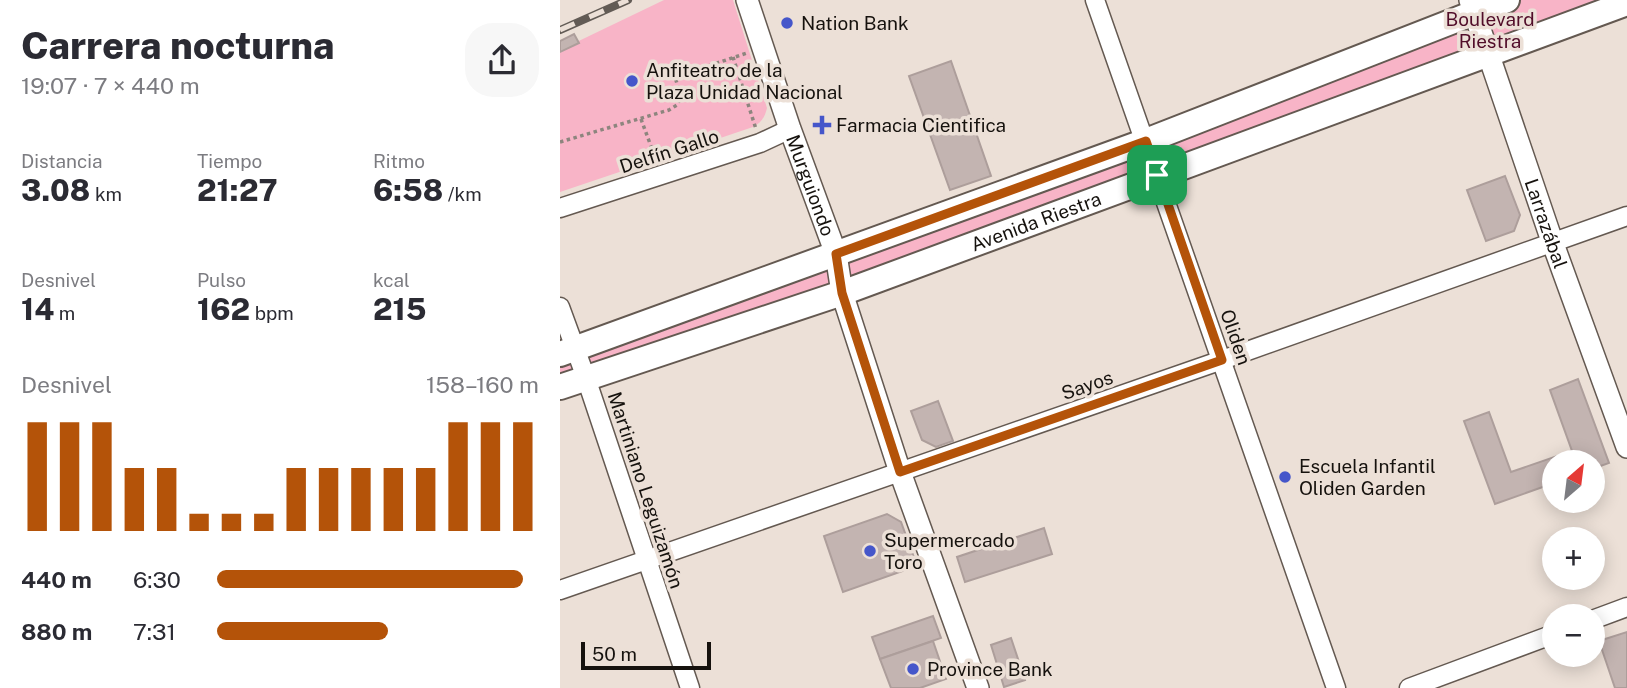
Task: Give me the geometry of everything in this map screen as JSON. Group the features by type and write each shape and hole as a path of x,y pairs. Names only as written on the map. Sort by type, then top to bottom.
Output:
{"main road":[{"name":"Avenida Riestra","path":"568,351 1146,141 1472,6 1507,0"},
{"name":"Avenida Riestra","path":"560,387 842,293 1627,3"}],"street":[{"name":"Murguiondo","path":"747,0 836,254 842,293 900,472 978,688"},
{"name":"Oliden","path":"1095,0 1336,688"},
{"name":"Larrazábal","path":"1472,6 1552,241 1620,404 1627,447"},
{"name":"Delfín Gallo","path":"560,208 760,143 790,129"},
{"name":"Sayos","path":"560,590 1627,216"},
{"name":"Martiniano Leguizamón","path":"560,307 568,351 586,378 690,688"},
{"path":"1605,615 1627,607"},
{"path":"1409,688 1542,638"}],"path":[{"path":"560,142 641,119 677,105 681,91 675,77 763,47"},
{"path":"733,57 760,143"},
{"path":"641,119 661,175"}],"green space":[{"path":"664,0 733,0 767,108 764,117 753,127 560,192 560,50"},
{"name":"Boulevard Riestra","path":"1507,0 1627,0 560,387 560,354"}],"building":[{"path":"574,34 579,43 560,52 560,41"},
{"path":"951,61 991,176 950,190 909,76"},
{"path":"1505,176 1520,215 1514,231 1486,241 1467,190"},
{"path":"1578,379 1604,450 1572,450 1550,390"},
{"path":"938,401 953,441 936,447 922,440 911,411"},
{"path":"1489,412 1511,472 1542,461 1542,487 1495,504 1464,421"},
{"name":"Supermercado Toro","path":"887,514 901,522 917,566 843,592 824,536"},
{"path":"1044,528 1052,554 965,582 957,557"},
{"path":"933,616 941,638 880,659 872,637"},
{"path":"1627,632 1627,688 1615,688 1605,659 1605,639"},
{"path":"1011,638 1025,680 1004,687 991,645"},
{"name":"Province Bank","path":"933,641 946,679 920,688 891,688 880,659"}],"railway":[{"path":"560,30 628,0"}],"place":[{"name":"Nation Bank","path":"787,23"},
{"name":"Anfiteatro de la Plaza Unidad Nacional","path":"632,81"},
{"name":"Farmacia Cientifica","path":"822,125"},
{"name":"Escuela Infantil Oliden Garden","path":"1285,477"},
{"name":"Supermercado Toro","path":"870,551"},
{"name":"Province Bank","path":"913,669"}],"route":[{"path":"1146,141 1157,175 1222,360 900,472 842,293 836,254 1146,141"}]}
